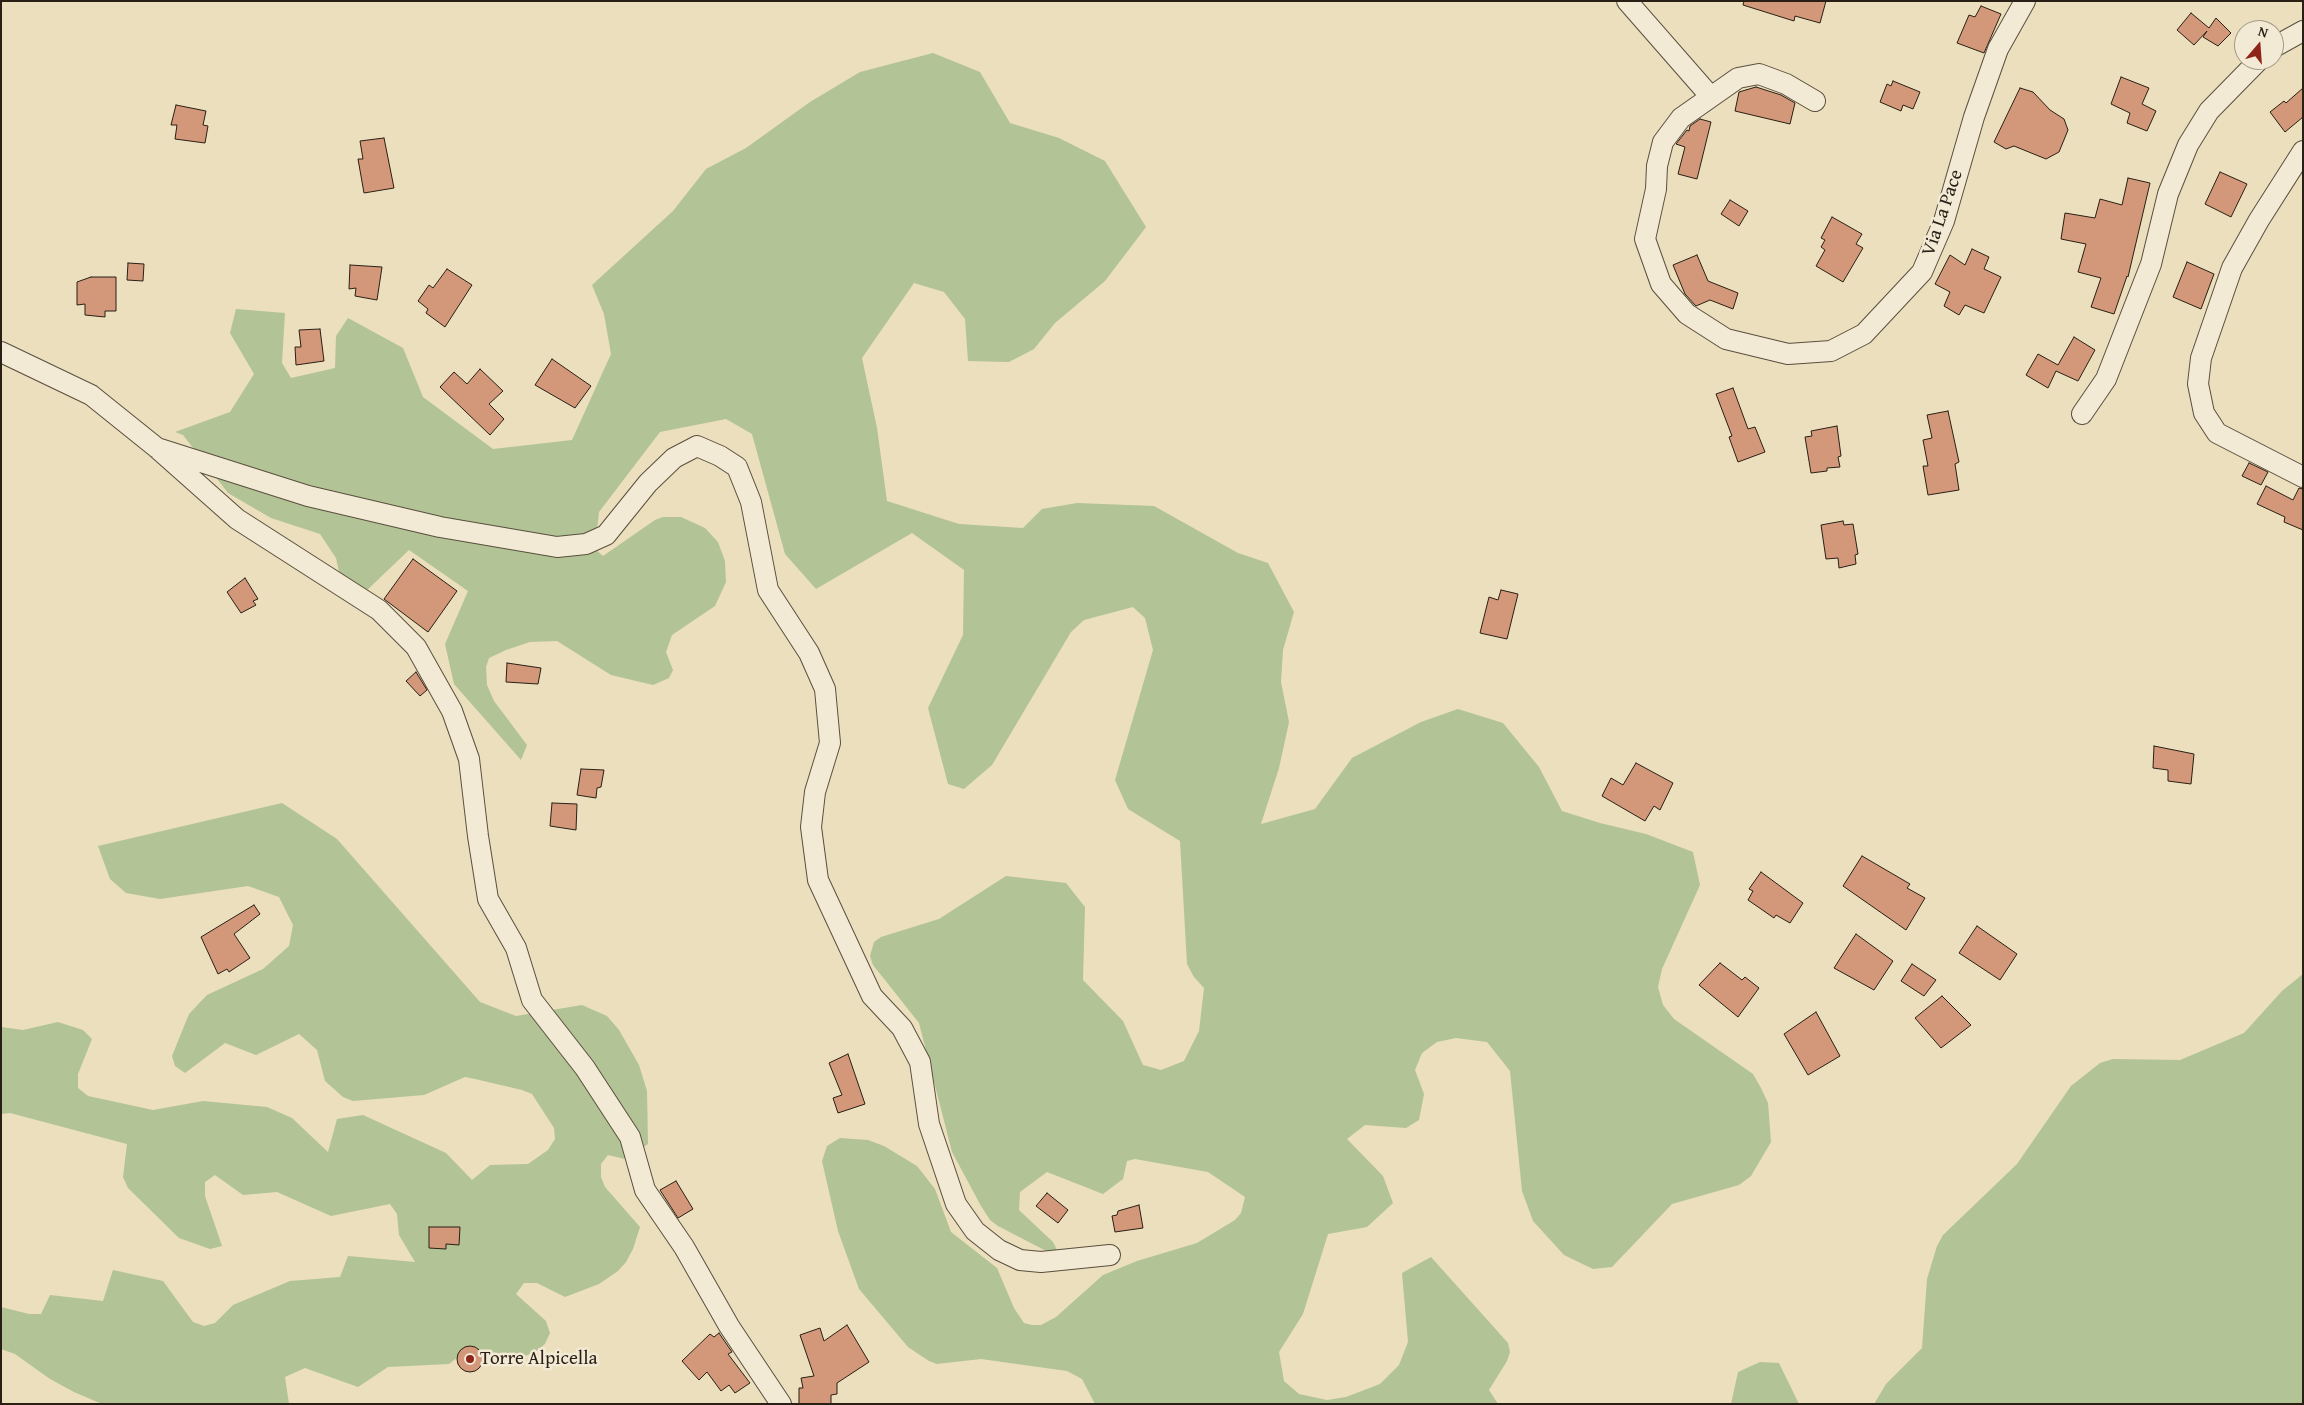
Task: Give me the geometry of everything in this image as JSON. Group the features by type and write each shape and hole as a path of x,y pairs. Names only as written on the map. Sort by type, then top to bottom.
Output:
{"street":[{"path":"1627,1 1711,97"},
{"name":"Via La Pace","path":"1815,101 1786,84 1759,74 1738,78 1681,118 1662,142 1657,166 1656,189 1645,239 1661,284 1687,314 1726,339 1788,354 1830,351 1864,334 1922,272 1944,221 1974,117 1998,49 2025,1"},
{"path":"2284,41 2303,31"},
{"path":"2082,414 2106,379 2151,264 2168,194 2188,145 2209,111 2248,70"},
{"path":"2303,152 2258,220 2232,268 2201,358 2198,384 2204,413 2217,433 2303,476"},
{"path":"1,352 91,395 156,448 237,519 379,610 416,646 452,711 469,759 488,899 516,948 532,1000 585,1068 630,1137 645,1190 684,1247 729,1326 781,1404"},
{"path":"156,448 308,496 440,527 557,547 586,544 606,535 648,483 674,458 696,446 720,456 737,468 751,502 768,590 810,653 825,689 830,743 815,792 811,827 818,880 872,996 902,1028 920,1062 929,1124 956,1204 975,1231 1000,1250 1020,1260 1042,1262 1110,1255"}],"green space":[{"path":"933,53 980,72 1010,123 1059,138 1105,161 1146,227 1105,281 1055,323 1034,349 1009,362 968,361 965,319 944,292 914,283 862,358 877,428 887,501 959,524 1023,528 1042,509 1077,503 1154,506 1238,553 1268,563 1294,612 1283,650 1281,682 1289,722 1279,768 1261,824 1315,809 1352,758 1421,722 1458,709 1503,723 1539,767 1562,811 1600,823 1646,834 1693,852 1700,885 1662,969 1658,987 1663,1005 1674,1019 1753,1074 1761,1088 1768,1103 1771,1142 1751,1176 1739,1185 1672,1204 1612,1267 1593,1269 1564,1255 1533,1221 1522,1191 1510,1071 1487,1042 1456,1038 1437,1042 1422,1053 1415,1070 1424,1094 1419,1120 1406,1128 1365,1125 1347,1139 1383,1176 1393,1203 1367,1227 1328,1234 1303,1314 1279,1352 1284,1381 1299,1394 1327,1400 1346,1397 1380,1384 1399,1365 1408,1342 1402,1273 1431,1257 1508,1343 1510,1352 1507,1361 1489,1390 1498,1404 1095,1404 1082,1379 1067,1371 981,1359 937,1364 929,1361 908,1347 859,1289 838,1231 822,1161 827,1146 840,1138 868,1140 884,1146 917,1166 935,1189 951,1232 997,1268 1014,1308 1024,1323 1032,1325 1041,1325 1056,1317 1103,1275 1137,1261 1197,1243 1235,1220 1241,1213 1245,1197 1208,1172 1135,1159 1127,1161 1123,1179 1103,1194 1047,1172 1020,1192 1019,1210 1053,1242 1057,1250 1050,1253 998,1226 990,1220 981,1206 952,1152 919,1023 873,965 870,956 874,942 881,937 939,919 1006,876 1066,883 1085,907 1083,980 1123,1021 1143,1065 1161,1070 1184,1061 1199,1031 1204,988 1194,977 1187,964 1180,841 1128,809 1115,780 1153,650 1145,618 1133,607 1084,620 1071,632 992,765 964,789 948,784 928,708 963,635 964,570 912,533 816,589 785,554 752,434 726,419 660,432 599,512 595,549 603,556 655,520 663,517 681,517 705,528 718,542 725,561 726,582 715,606 672,635 666,652 673,670 669,678 653,685 611,675 557,641 530,642 489,658 486,667 487,685 494,701 527,745 521,760 454,684 445,644 468,591 409,550 365,592 339,572 336,558 320,534 271,518 228,493 183,435 175,432 230,412 254,374 230,333 236,309 285,313 282,363 291,378 335,368 336,336 348,318 403,348 423,397 493,449 572,440 611,354 604,314 592,285 673,211 706,169 746,148 810,102 860,72"},
{"path":"282,803 337,839 480,1002 516,1016 582,1005 607,1016 619,1030 639,1065 647,1091 648,1144 625,1159 608,1155 601,1164 601,1177 605,1187 640,1227 633,1249 626,1262 618,1271 599,1284 565,1297 537,1283 524,1283 516,1294 546,1321 550,1333 545,1344 534,1353 524,1356 467,1350 449,1364 388,1367 358,1387 305,1368 285,1377 289,1404 102,1404 50,1379 15,1354 1,1349 1,1307 29,1314 41,1314 50,1295 103,1301 113,1270 163,1281 193,1322 204,1326 215,1323 233,1305 290,1281 340,1277 348,1256 415,1262 399,1235 397,1214 390,1204 331,1216 277,1192 243,1195 215,1175 205,1182 205,1196 222,1246 210,1249 179,1238 128,1188 123,1177 127,1144 10,1113 1,1114 1,1027 23,1030 58,1022 83,1030 92,1039 78,1074 78,1088 88,1096 153,1110 203,1101 267,1107 292,1118 328,1152 337,1119 363,1115 446,1153 472,1180 490,1165 528,1164 548,1150 555,1139 554,1128 532,1094 465,1077 424,1095 353,1101 343,1097 325,1081 317,1050 299,1034 256,1055 225,1043 185,1073 175,1066 172,1056 189,1014 207,995 263,969 289,946 293,925 279,897 248,886 160,899 126,893 110,879 98,846"},
{"path":"2303,974 2303,1404 1874,1404 1886,1384 1922,1348 1927,1279 1937,1246 1943,1235 2017,1164 2071,1086 2100,1063 2113,1059 2180,1060 2244,1033 2282,991"},
{"path":"1760,1362 1779,1363 1799,1404 1731,1404 1738,1372"}],"building":[{"path":"1744,1 1826,1 1820,23 1795,16 1794,21 1743,5"},
{"path":"1981,6 2001,14 1984,53 1957,43 1969,15 1975,17"},
{"path":"2191,13 2209,28 2216,18 2231,33 2218,46 2203,37 2207,31 2194,45 2177,30"},
{"path":"2121,77 2149,88 2142,104 2156,111 2147,131 2127,123 2130,113 2111,104"},
{"path":"1893,81 1920,92 1913,109 1903,105 1901,111 1880,102 1887,84 1891,86"},
{"path":"1756,87 1781,95 1795,103 1790,124 1735,111 1739,92"},
{"path":"2020,88 2033,92 2050,110 2064,119 2068,130 2059,152 2046,159 2014,146 2006,149 1994,142"},
{"path":"2303,88 2303,117 2285,132 2270,112 2284,101 2286,103"},
{"path":"176,105 206,111 203,125 208,126 205,143 175,139 177,125 171,125"},
{"path":"1700,119 1711,122 1697,179 1678,174 1685,147 1676,144 1687,130 1689,131 1690,126"},
{"path":"384,138 394,188 364,193 358,159 363,159 360,141"},
{"path":"2220,172 2247,184 2231,217 2205,204"},
{"path":"2128,178 2150,183 2128,277 2114,314 2091,307 2101,278 2078,272 2086,244 2061,239 2065,213 2095,218 2100,199 2122,205"},
{"path":"1730,200 1748,211 1739,226 1721,214"},
{"path":"1832,217 1862,234 1856,244 1863,248 1843,282 1816,266 1825,250 1821,247 1825,240 1821,238"},
{"path":"1972,249 1989,257 1984,269 2001,277 1984,313 1965,305 1959,315 1944,306 1950,292 1935,284 1950,255 1965,265"},
{"path":"1697,255 1708,281 1738,293 1733,309 1710,300 1696,306 1685,294 1673,265"},
{"path":"2187,262 2214,274 2201,309 2173,297"},
{"path":"128,263 144,264 143,281 127,280"},
{"path":"350,265 382,267 377,300 355,296 356,288 349,289"},
{"path":"447,269 472,285 445,327 426,313 428,309 418,301 429,285 433,288"},
{"path":"91,277 116,277 116,311 105,311 105,317 85,315 85,304 77,305 77,282"},
{"path":"320,329 324,361 296,365 295,347 301,347 299,330"},
{"path":"2074,337 2095,350 2078,381 2056,371 2048,388 2026,375 2038,354 2058,365"},
{"path":"552,359 591,386 575,408 535,385"},
{"path":"480,369 503,391 489,404 504,419 490,435 440,387 454,372 467,384"},
{"path":"1733,388 1748,429 1755,427 1765,452 1738,462 1729,437 1732,436 1716,394"},
{"path":"1948,411 1959,462 1955,464 1959,490 1928,495 1923,466 1928,466 1923,440 1932,438 1927,415"},
{"path":"1837,426 1841,456 1838,457 1840,467 1827,468 1827,471 1811,473 1805,437 1812,436 1811,431"},
{"path":"2249,463 2268,472 2261,485 2242,476"},
{"path":"2266,486 2293,500 2299,488 2303,489 2303,530 2284,522 2285,517 2257,504"},
{"path":"1843,521 1844,525 1853,524 1858,554 1855,555 1856,564 1839,568 1838,558 1826,559 1821,525"},
{"path":"413,559 457,591 428,632 384,599"},
{"path":"245,578 258,599 253,601 256,605 241,613 227,592"},
{"path":"1501,590 1518,594 1507,639 1480,633 1489,597 1498,600"},
{"path":"507,663 541,668 538,684 506,682"},
{"path":"416,672 427,690 420,696 406,681"},
{"path":"2154,746 2194,754 2191,784 2168,781 2168,770 2153,768"},
{"path":"1636,763 1673,783 1660,810 1654,806 1645,821 1602,796 1611,778 1623,785"},
{"path":"581,769 604,770 601,787 597,788 596,798 577,795"},
{"path":"552,803 577,804 576,830 550,826"},
{"path":"1862,856 1910,884 1907,888 1925,898 1906,930 1843,886"},
{"path":"1761,872 1803,903 1790,923 1776,915 1774,918 1748,900 1753,891 1749,889"},
{"path":"254,905 260,914 234,934 250,958 229,972 227,969 218,974 201,937"},
{"path":"1977,926 2017,954 2000,980 1959,953"},
{"path":"1856,934 1893,961 1874,990 1834,968"},
{"path":"1720,963 1742,980 1745,977 1759,988 1738,1017 1699,985"},
{"path":"1912,964 1936,980 1924,996 1901,981"},
{"path":"1942,996 1971,1025 1941,1048 1915,1018"},
{"path":"1816,1012 1840,1056 1808,1075 1784,1034"},
{"path":"848,1054 865,1104 838,1113 833,1098 842,1095 829,1063"},
{"path":"676,1181 693,1209 678,1218 660,1190"},
{"path":"1047,1193 1068,1210 1058,1223 1036,1206"},
{"path":"1139,1205 1143,1228 1115,1232 1112,1216 1117,1215 1118,1211"},
{"path":"429,1227 460,1227 459,1245 446,1244 446,1249 429,1248"},
{"path":"847,1325 869,1362 837,1383 837,1394 831,1395 831,1404 799,1404 799,1388 803,1388 801,1378 814,1376 800,1335 820,1328 824,1341"},
{"path":"719,1333 732,1352 728,1354 750,1383 735,1393 729,1385 721,1391 707,1372 699,1380 682,1361 710,1334 714,1337"},
{"name":"Torre Alpicella","path":"470,1346 479,1350 483,1359 479,1368 470,1372 461,1368 457,1359 461,1350"}],"place":[{"name":"Torre Alpicella","path":"470,1359"}]}
